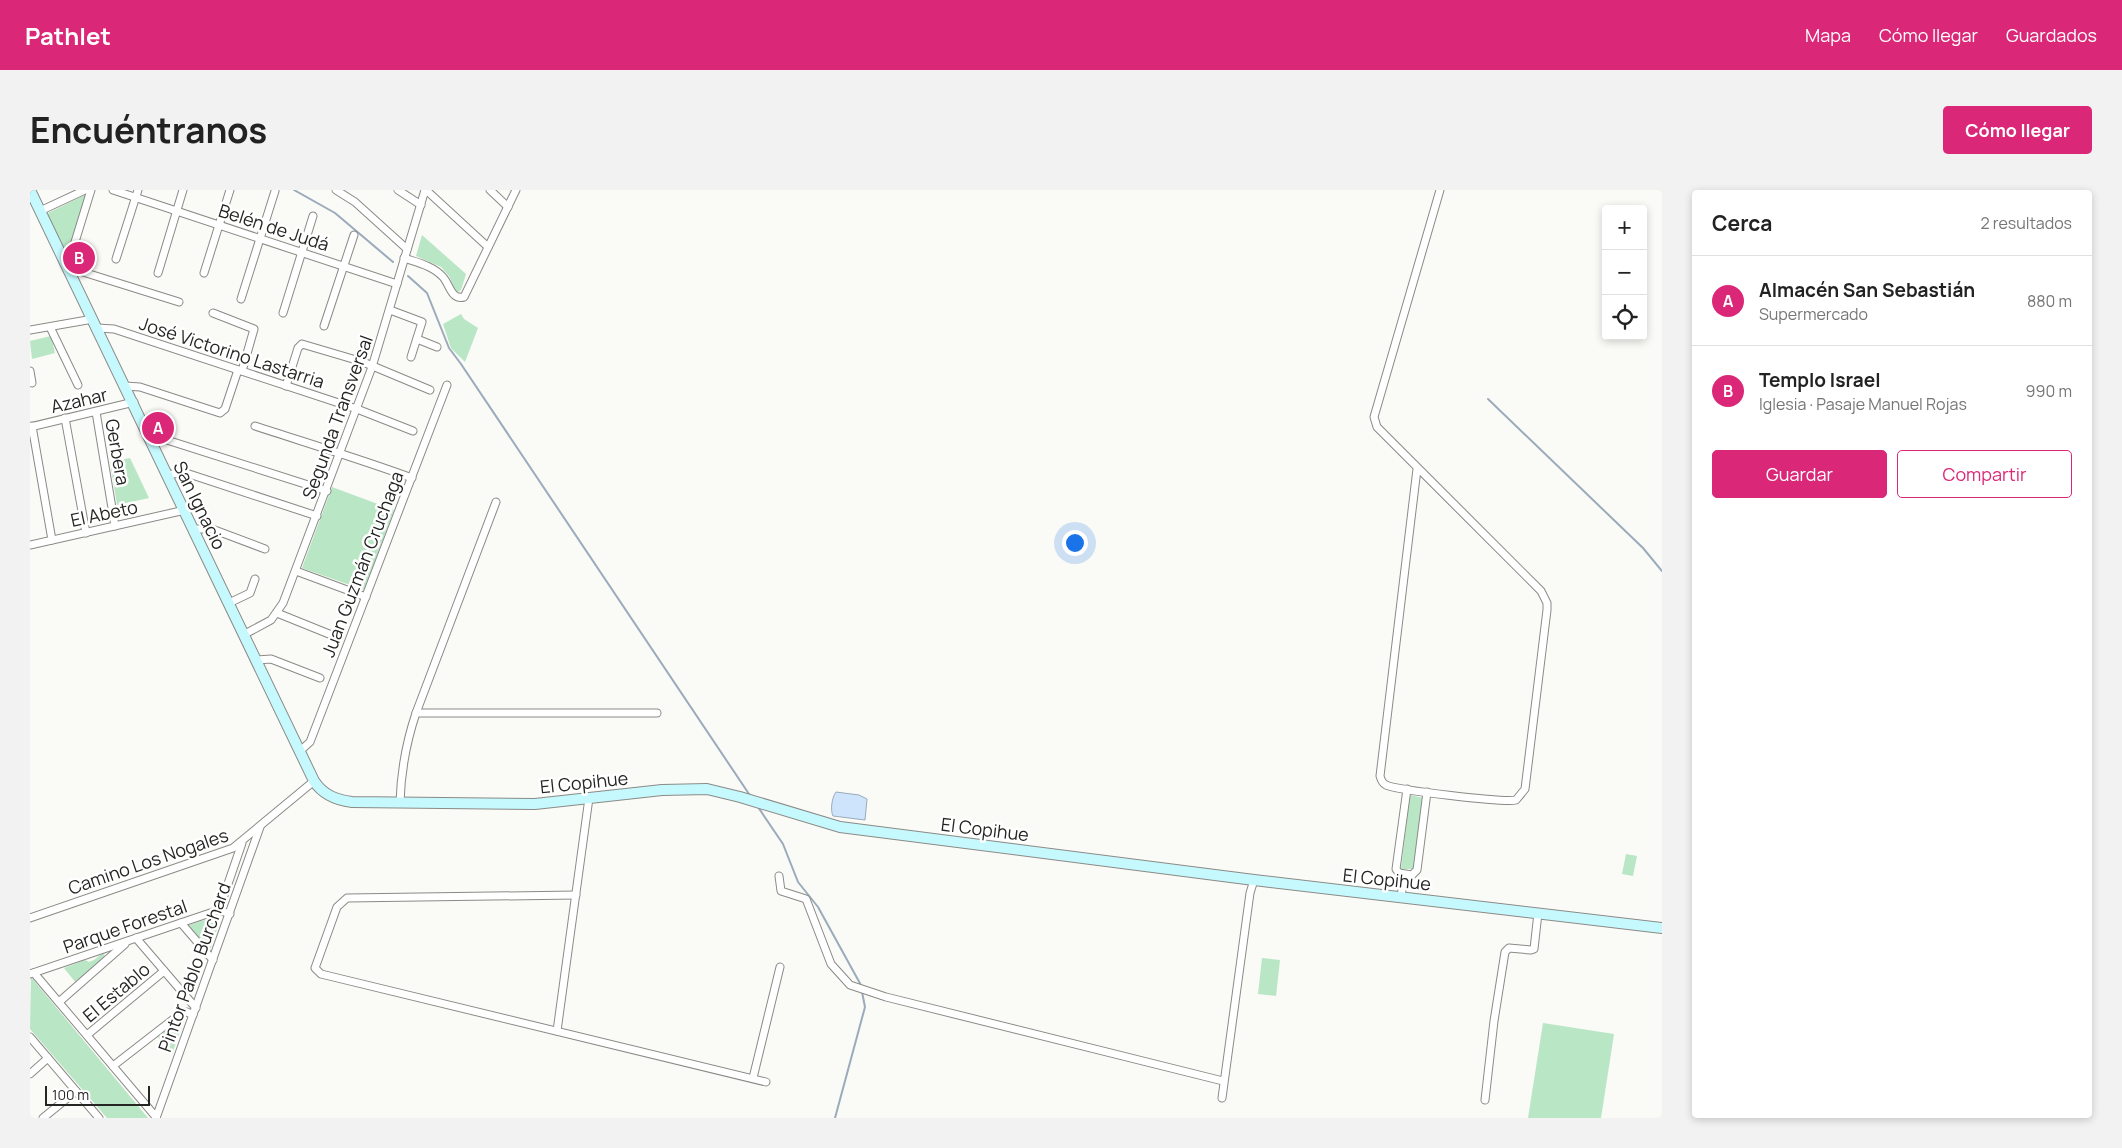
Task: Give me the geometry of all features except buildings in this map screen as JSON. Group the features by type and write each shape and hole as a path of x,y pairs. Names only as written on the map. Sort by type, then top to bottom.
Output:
{"main road":[{"name":"San Ignacio","path":"30,190 134,402 314,781"},
{"name":"El Copihue","path":"314,781 324,793 352,802 516,805 662,790 707,789 740,796 840,827 1254,880 1662,928"}],"street":[{"path":"40,211 85,190"},
{"path":"75,242 91,190"},
{"name":"Belén de Judá","path":"113,190 397,284"},
{"path":"116,259 138,190"},
{"path":"158,272 183,190"},
{"path":"204,273 230,190"},
{"path":"241,300 275,190"},
{"path":"336,190 355,202 407,248"},
{"path":"398,190 421,205"},
{"path":"425,190 488,248"},
{"name":"Segunda Transversal","path":"245,634 264,624 277,613 296,571 372,367 425,190"},
{"path":"490,190 508,206"},
{"path":"404,258 434,269 447,282 453,295 461,298 464,297 516,190"},
{"path":"1418,469 1379,772 1381,780 1385,784 1427,792 1516,800 1522,795 1524,790 1547,603 1541,591 1377,427 1374,417 1440,190"},
{"path":"283,313 313,216"},
{"path":"324,326 354,235"},
{"path":"67,267 179,302"},
{"path":"390,310 422,322 411,357"},
{"path":"125,386 140,387 220,414 225,409 254,329 213,314"},
{"name":"José Victorino Lastarria","path":"30,330 95,323 357,409 413,431"},
{"path":"50,327 78,385"},
{"path":"417,339 437,347"},
{"path":"286,386 300,344 304,344 372,367 430,390"},
{"path":"30,371 32,383"},
{"name":"Juan Guzmán Cruchaga","path":"300,751 310,742 447,385"},
{"name":"Azahar","path":"31,426 134,402"},
{"name":"Gerbera","path":"96,412 116,526"},
{"path":"65,418 86,533"},
{"path":"31,426 52,540"},
{"path":"255,426 412,478"},
{"path":"148,434 327,491"},
{"path":"168,475 183,472 317,516"},
{"path":"400,802 401,769 407,741 496,502"},
{"name":"El Abeto","path":"30,545 185,510"},
{"path":"194,529 212,529 265,549"},
{"path":"296,571 366,597"},
{"path":"229,603 250,593 255,579"},
{"path":"277,613 334,636"},
{"path":"257,660 271,659 320,678"},
{"path":"416,713 657,713"},
{"name":"Camino Los Nogales","path":"30,918 229,850 242,842 314,781"},
{"path":"1407,789 1396,869 1404,875 1412,875 1417,870 1427,792"},
{"path":"557,1031 589,798"},
{"name":"Pintor Pablo Burchard","path":"156,1117 261,826"},
{"name":"Pintor Pablo Burchard","path":"219,910 242,842"},
{"path":"1401,897 1404,875"},
{"path":"779,876 781,891 806,899 831,964 850,985 867,991 1223,1081"},
{"path":"1222,1098 1250,893 1254,880"},
{"path":"576,895 347,898 337,907 314,965 321,974 766,1082"},
{"path":"219,910 230,914"},
{"name":"Parque Forestal","path":"32,974 219,910"},
{"path":"1485,1100 1494,1021 1505,952 1509,948 1534,949 1538,913"},
{"path":"181,923 213,960"},
{"path":"59,1002 133,940 164,971 194,1012"},
{"path":"753,1078 780,966"},
{"name":"El Establo","path":"87,1035 164,971"},
{"path":"32,974 59,1002 156,1117"},
{"path":"113,1066 180,1014 194,1012"},
{"path":"30,1037 99,1118"},
{"path":"30,1074 48,1058"},
{"path":"43,1118 76,1091"}],"green space":[{"path":"87,194 76,243 63,249 46,214"},
{"path":"422,235 466,274 461,290 458,292 455,290 449,276 441,267 416,256"},
{"path":"461,314 464,319 478,328 465,362 451,348 443,324"},
{"path":"51,336 55,353 32,359 30,341"},
{"path":"130,458 149,498 117,505 110,462"},
{"path":"332,487 394,510 364,590 302,568"},
{"path":"1410,795 1423,798 1413,869 1401,869"},
{"path":"1626,854 1637,856 1633,876 1622,874"},
{"path":"217,916 220,919 209,953 189,925"},
{"path":"104,952 105,960 76,983 64,968 85,960 89,962 94,960"},
{"path":"1262,958 1280,960 1276,996 1258,994"},
{"path":"31,977 148,1118 107,1118 30,1029"},
{"path":"183,1016 185,1018 172,1054 158,1037"},
{"path":"1543,1023 1614,1034 1601,1118 1528,1118"}],"water":[{"path":"836,792 859,795 867,799 865,820 833,816 832,804"}],"waterway":[{"path":"294,190 335,213 393,262"},
{"path":"408,276 427,293 449,348 749,794"},
{"path":"1488,399 1643,548 1662,571"},
{"path":"758,807 783,844 798,882 818,907 862,987"},
{"path":"835,1118 865,1007 862,992"}],"place":[{"name":"Templo Israel","path":"79,258"},
{"name":"Almacén San Sebastián","path":"158,428"}]}
